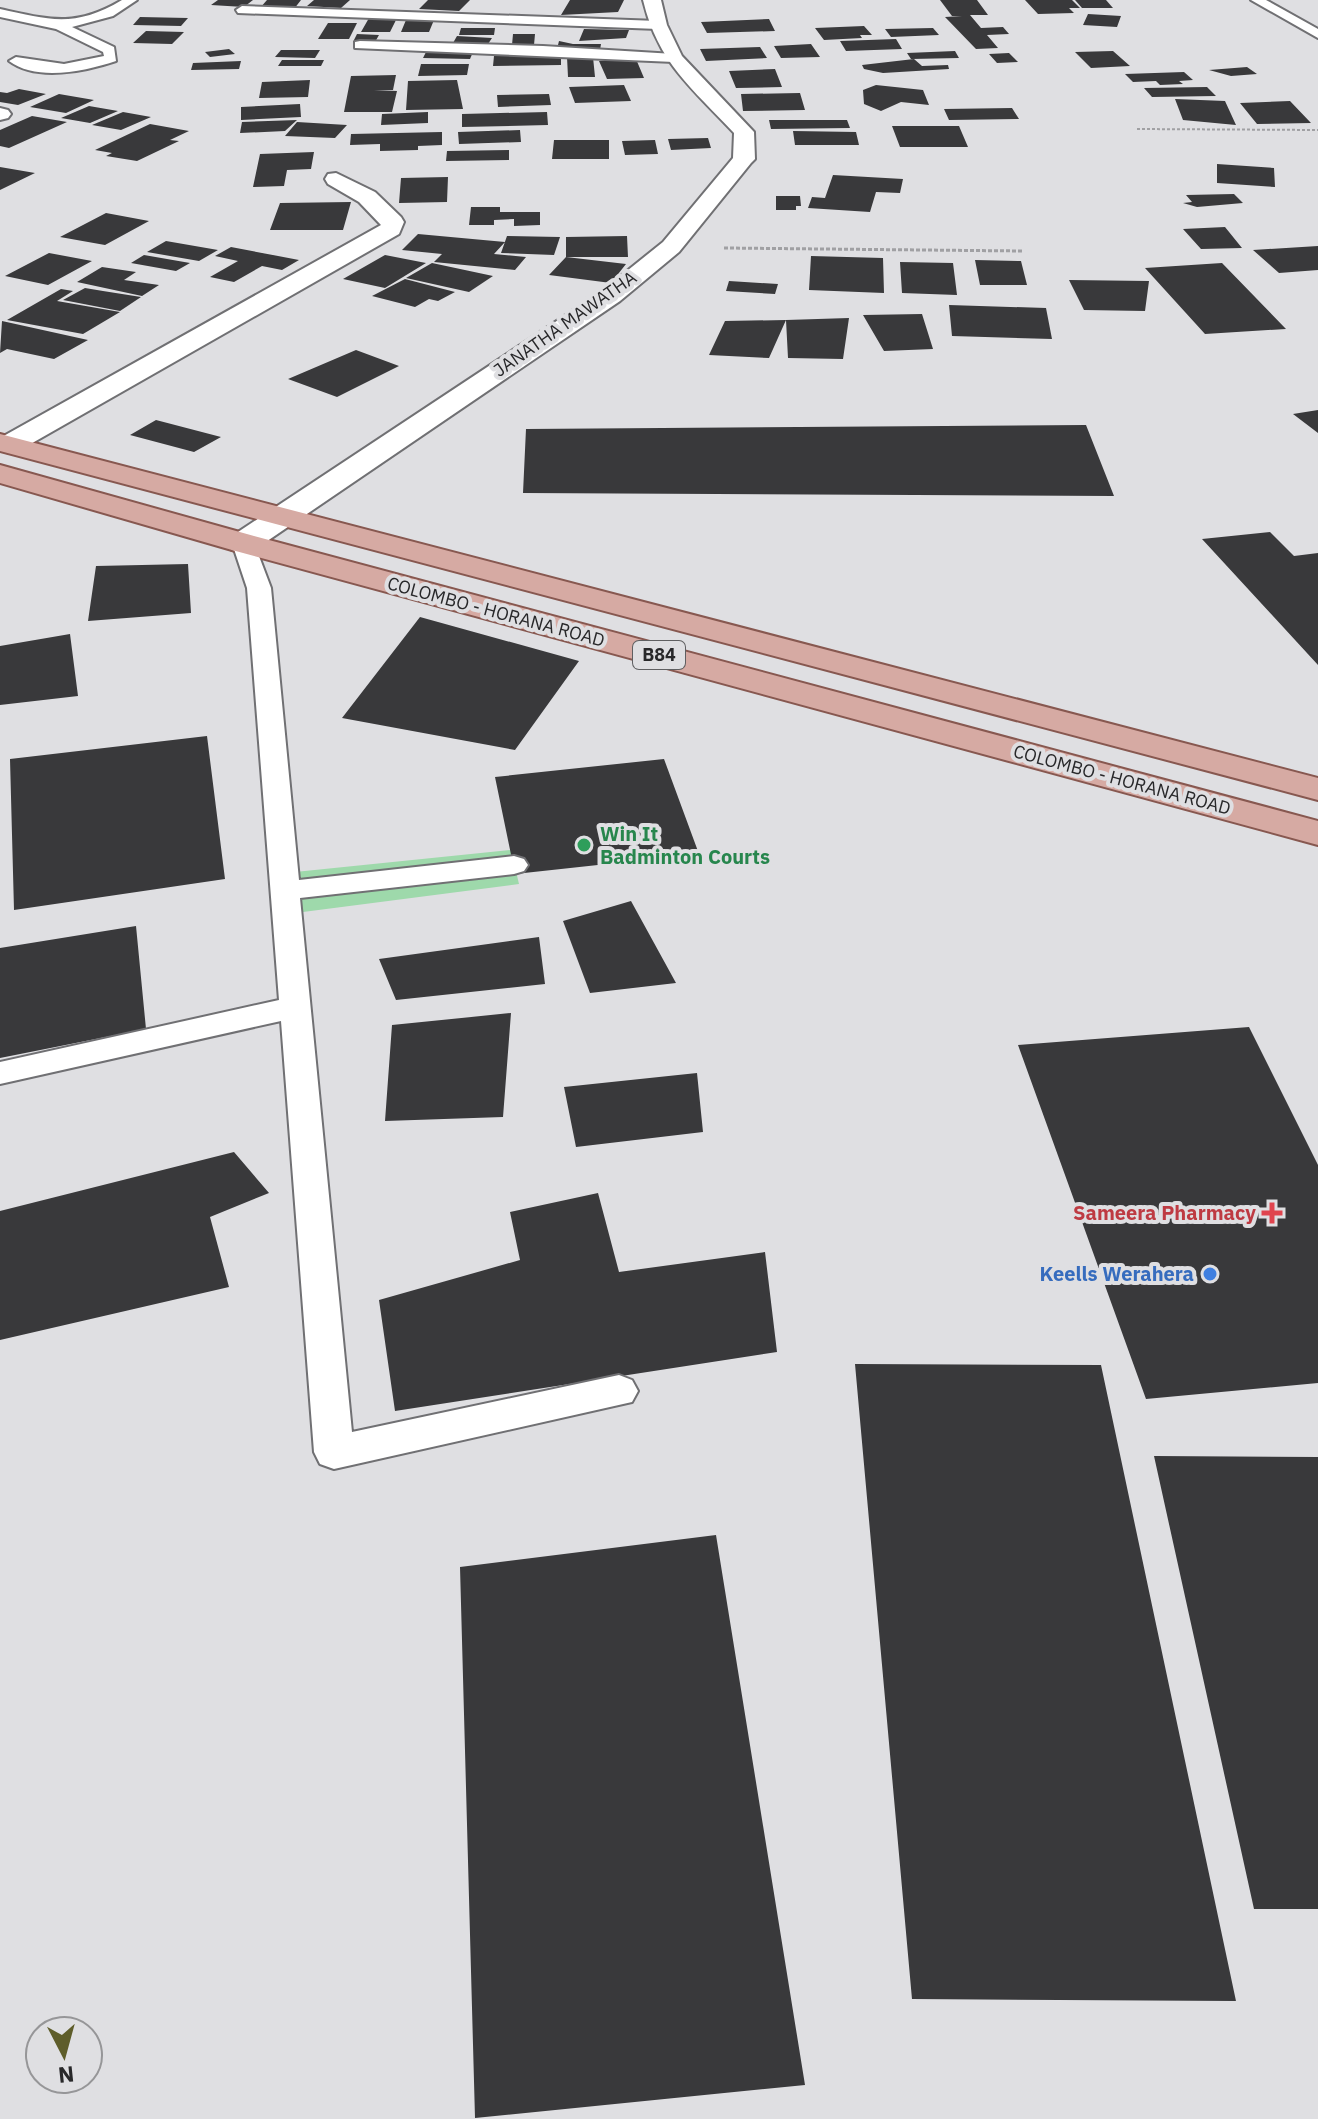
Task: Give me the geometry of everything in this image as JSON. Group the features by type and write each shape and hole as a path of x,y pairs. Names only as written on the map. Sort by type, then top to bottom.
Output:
{"main road":[{"name":"COLOMBO - HORANA ROAD","path":"3,453 279,517 1318,789"},
{"name":"COLOMBO - HORANA ROAD","path":"3,453 243,543 1318,833"},
{"path":"1189,798 1209,760"}],"street":[{"name":"JANATHA MAWATHA","path":"243,543 611,296 671,247 744,159 744,132 674,58 658,25 652,0"},
{"path":"3,453 391,229 393,222 383,210 336,179"}],"lane":[{"path":"60,26 109,13 131,0"},
{"path":"1257,0 1318,34"},
{"path":"242,10 658,25"},
{"path":"0,13 60,26 109,50 111,58 68,69 39,68 16,61"},
{"path":"360,45 543,50 674,58"},
{"path":"243,543 259,588 334,1452 619,1391"},
{"path":"285,891 514,865"},
{"path":"0,1073 296,1007"}],"path":[{"path":"1137,129 1318,130"},
{"path":"671,247 1023,251"}],"green space":[{"path":"511,850 519,884 303,912 295,872"}],"building":[{"path":"218,0 253,0 244,7 211,5"},
{"path":"267,0 301,0 294,9 260,8"},
{"path":"314,0 350,0 341,8 307,6"},
{"path":"428,0 470,0 459,11 419,9"},
{"path":"570,0 624,0 618,12 561,15"},
{"path":"940,0 977,0 988,15 970,15 981,28 1003,27 1009,34 987,35 998,48 976,49 945,17 962,16 952,16"},
{"path":"1025,0 1072,0 1080,8 1069,8 1074,13 1038,14"},
{"path":"1075,0 1106,0 1113,8 1082,8"},
{"path":"1088,14 1121,16 1117,27 1083,25"},
{"path":"140,17 188,18 181,26 133,25"},
{"path":"369,18 397,18 390,32 361,32"},
{"path":"769,19 775,31 707,33 701,22"},
{"path":"406,20 434,20 429,32 401,32"},
{"path":"328,23 357,23 349,39 318,39"},
{"path":"864,26 872,35 824,40 815,28"},
{"path":"461,28 495,28 494,35 459,35"},
{"path":"933,28 939,35 891,37 885,29"},
{"path":"584,29 629,30 626,38 579,41"},
{"path":"146,31 184,32 172,44 133,43"},
{"path":"357,34 379,35 375,42 353,42"},
{"path":"513,34 535,34 534,45 512,45"},
{"path":"457,36 492,38 488,44 453,43"},
{"path":"896,39 902,49 846,51 840,41"},
{"path":"559,41 601,44 600,50 557,49"},
{"path":"811,44 820,57 781,58 774,46"},
{"path":"760,47 767,58 706,61 700,49"},
{"path":"229,49 235,54 210,57 205,52"},
{"path":"281,50 320,50 315,58 275,57"},
{"path":"955,51 959,58 911,59 907,53"},
{"path":"1113,51 1130,66 1091,68 1075,52"},
{"path":"426,52 473,52 470,59 423,58"},
{"path":"1009,53 1018,62 997,63 989,54"},
{"path":"494,56 561,56 561,65 493,66"},
{"path":"567,57 593,57 595,77 568,77"},
{"path":"636,59 644,78 607,79 599,61"},
{"path":"914,59 922,66 948,65 949,69 883,73 864,69 862,65"},
{"path":"282,60 324,60 321,66 278,66"},
{"path":"241,61 239,69 191,70 193,63"},
{"path":"421,64 469,64 467,75 418,76"},
{"path":"1247,67 1257,74 1231,76 1209,70"},
{"path":"775,69 782,87 736,88 729,71"},
{"path":"1184,72 1193,80 1179,81 1183,84 1160,85 1156,81 1133,82 1125,74"},
{"path":"396,75 393,90 374,90 397,91 392,112 344,112 351,76"},
{"path":"310,80 308,97 259,98 262,82"},
{"path":"457,80 463,109 406,110 408,81"},
{"path":"624,85 631,101 575,103 569,87"},
{"path":"876,85 923,90 929,105 901,102 881,111 864,104 863,90"},
{"path":"1207,87 1216,96 1152,97 1144,88"},
{"path":"19,89 46,94 18,105 0,102 0,92"},
{"path":"800,93 805,110 743,111 741,94"},
{"path":"59,94 94,100 66,113 30,107"},
{"path":"549,94 551,105 498,107 497,95"},
{"path":"1175,99 1225,101 1236,125 1183,120"},
{"path":"1290,101 1311,123 1257,124 1240,103"},
{"path":"300,104 301,117 241,120 241,107"},
{"path":"89,106 118,111 90,123 61,118"},
{"path":"1012,108 1019,119 949,120 944,109"},
{"path":"123,112 151,117 121,130 92,125"},
{"path":"428,112 428,123 381,125 382,114"},
{"path":"547,112 548,125 462,127 462,114"},
{"path":"32,116 67,122 9,148 0,146 0,130"},
{"path":"297,120 285,131 240,133 242,122"},
{"path":"769,120 847,120 850,128 771,129"},
{"path":"297,122 347,125 335,138 285,136"},
{"path":"150,124 189,131 170,140 179,141 137,161 106,156 112,153 95,150"},
{"path":"892,126 959,126 968,147 900,147"},
{"path":"520,130 521,142 459,144 458,132"},
{"path":"793,131 856,132 859,145 795,145"},
{"path":"442,132 442,145 418,146 418,150 380,151 380,144 350,145 351,134"},
{"path":"708,138 711,148 671,150 668,139"},
{"path":"554,140 609,140 609,159 552,159"},
{"path":"655,140 658,154 625,155 622,141"},
{"path":"509,150 509,160 446,161 447,151"},
{"path":"314,152 311,169 287,170 284,186 253,187 260,154"},
{"path":"1217,164 1274,168 1275,187 1217,183"},
{"path":"0,167 35,173 0,190"},
{"path":"833,175 903,179 900,193 876,192 870,212 808,208 812,197 825,198"},
{"path":"448,177 447,202 399,203 401,178"},
{"path":"1234,194 1243,203 1197,207 1183,203 1192,202 1186,195"},
{"path":"776,196 800,196 801,206 796,206 796,210 776,210"},
{"path":"351,202 343,230 270,230 280,203"},
{"path":"471,207 500,207 500,212 540,212 540,225 514,226 514,219 494,220 494,225 469,225"},
{"path":"106,213 149,221 105,245 60,237"},
{"path":"1225,227 1242,248 1201,249 1183,229"},
{"path":"418,234 505,242 494,254 526,257 515,270 434,262 442,254 402,250"},
{"path":"507,236 560,237 554,255 501,253"},
{"path":"627,236 628,257 566,257 566,237"},
{"path":"166,241 218,250 199,261 147,252"},
{"path":"1318,246 1318,270 1279,273 1253,250"},
{"path":"231,247 299,260 282,270 262,266 234,282 210,277 238,261 215,256"},
{"path":"49,253 92,261 48,285 5,276"},
{"path":"144,255 190,263 176,271 131,263"},
{"path":"385,255 426,263 385,288 343,279"},
{"path":"811,256 883,258 884,293 809,290"},
{"path":"566,257 626,264 611,283 549,275"},
{"path":"975,260 1021,261 1027,285 980,285"},
{"path":"900,262 953,263 957,295 902,293"},
{"path":"432,263 493,276 469,292 406,278"},
{"path":"1222,263 1286,329 1205,334 1145,268"},
{"path":"102,267 136,272 124,280 159,285 142,296 77,282"},
{"path":"405,279 455,292 438,301 429,299 415,307 372,296"},
{"path":"1069,280 1149,281 1145,311 1084,310"},
{"path":"729,281 778,284 775,294 726,291"},
{"path":"85,288 141,297 120,311 63,300"},
{"path":"61,289 73,291 57,301 120,312 83,334 7,320"},
{"path":"949,305 1046,308 1052,339 952,336"},
{"path":"922,314 933,349 884,351 863,315"},
{"path":"849,318 843,359 788,358 786,320"},
{"path":"786,320 769,358 709,355 725,321"},
{"path":"2,321 88,340 54,359 7,349 0,353"},
{"path":"356,350 399,366 337,397 288,379"},
{"path":"1318,410 1318,433 1293,414"},
{"path":"156,420 221,437 194,452 130,435"},
{"path":"1086,425 1114,496 523,493 526,429"},
{"path":"1270,532 1294,556 1318,553 1318,665 1202,539"},
{"path":"188,564 191,613 88,621 96,566"},
{"path":"420,617 579,661 515,750 342,718"},
{"path":"70,634 78,696 0,705 0,646"},
{"path":"207,736 225,879 14,910 10,759"},
{"path":"664,759 699,854 515,874 495,777"},
{"path":"631,901 676,983 590,993 563,921"},
{"path":"136,926 146,1029 0,1058 0,948"},
{"path":"539,937 545,984 396,1000 379,959"},
{"path":"511,1013 503,1117 385,1121 392,1025"},
{"name":"Keells Werahera","path":"1249,1027 1318,1165 1318,1383 1146,1399 1018,1045"},
{"path":"697,1073 703,1132 576,1147 564,1087"},
{"path":"234,1152 269,1193 210,1217 229,1287 0,1340 0,1211"},
{"path":"598,1193 619,1272 765,1252 777,1352 395,1411 379,1300 520,1260 510,1212"},
{"path":"855,1364 1101,1365 1236,2001 912,1999"},
{"path":"1154,1456 1318,1457 1318,1909 1254,1909"},
{"path":"716,1535 805,2085 475,2118 460,1567"}],"place":[{"name":"Win It Badminton Courts","path":"584,845"},
{"name":"Sameera Pharmacy","path":"1272,1213"},
{"name":"Keells Werahera","path":"1210,1274"}]}
